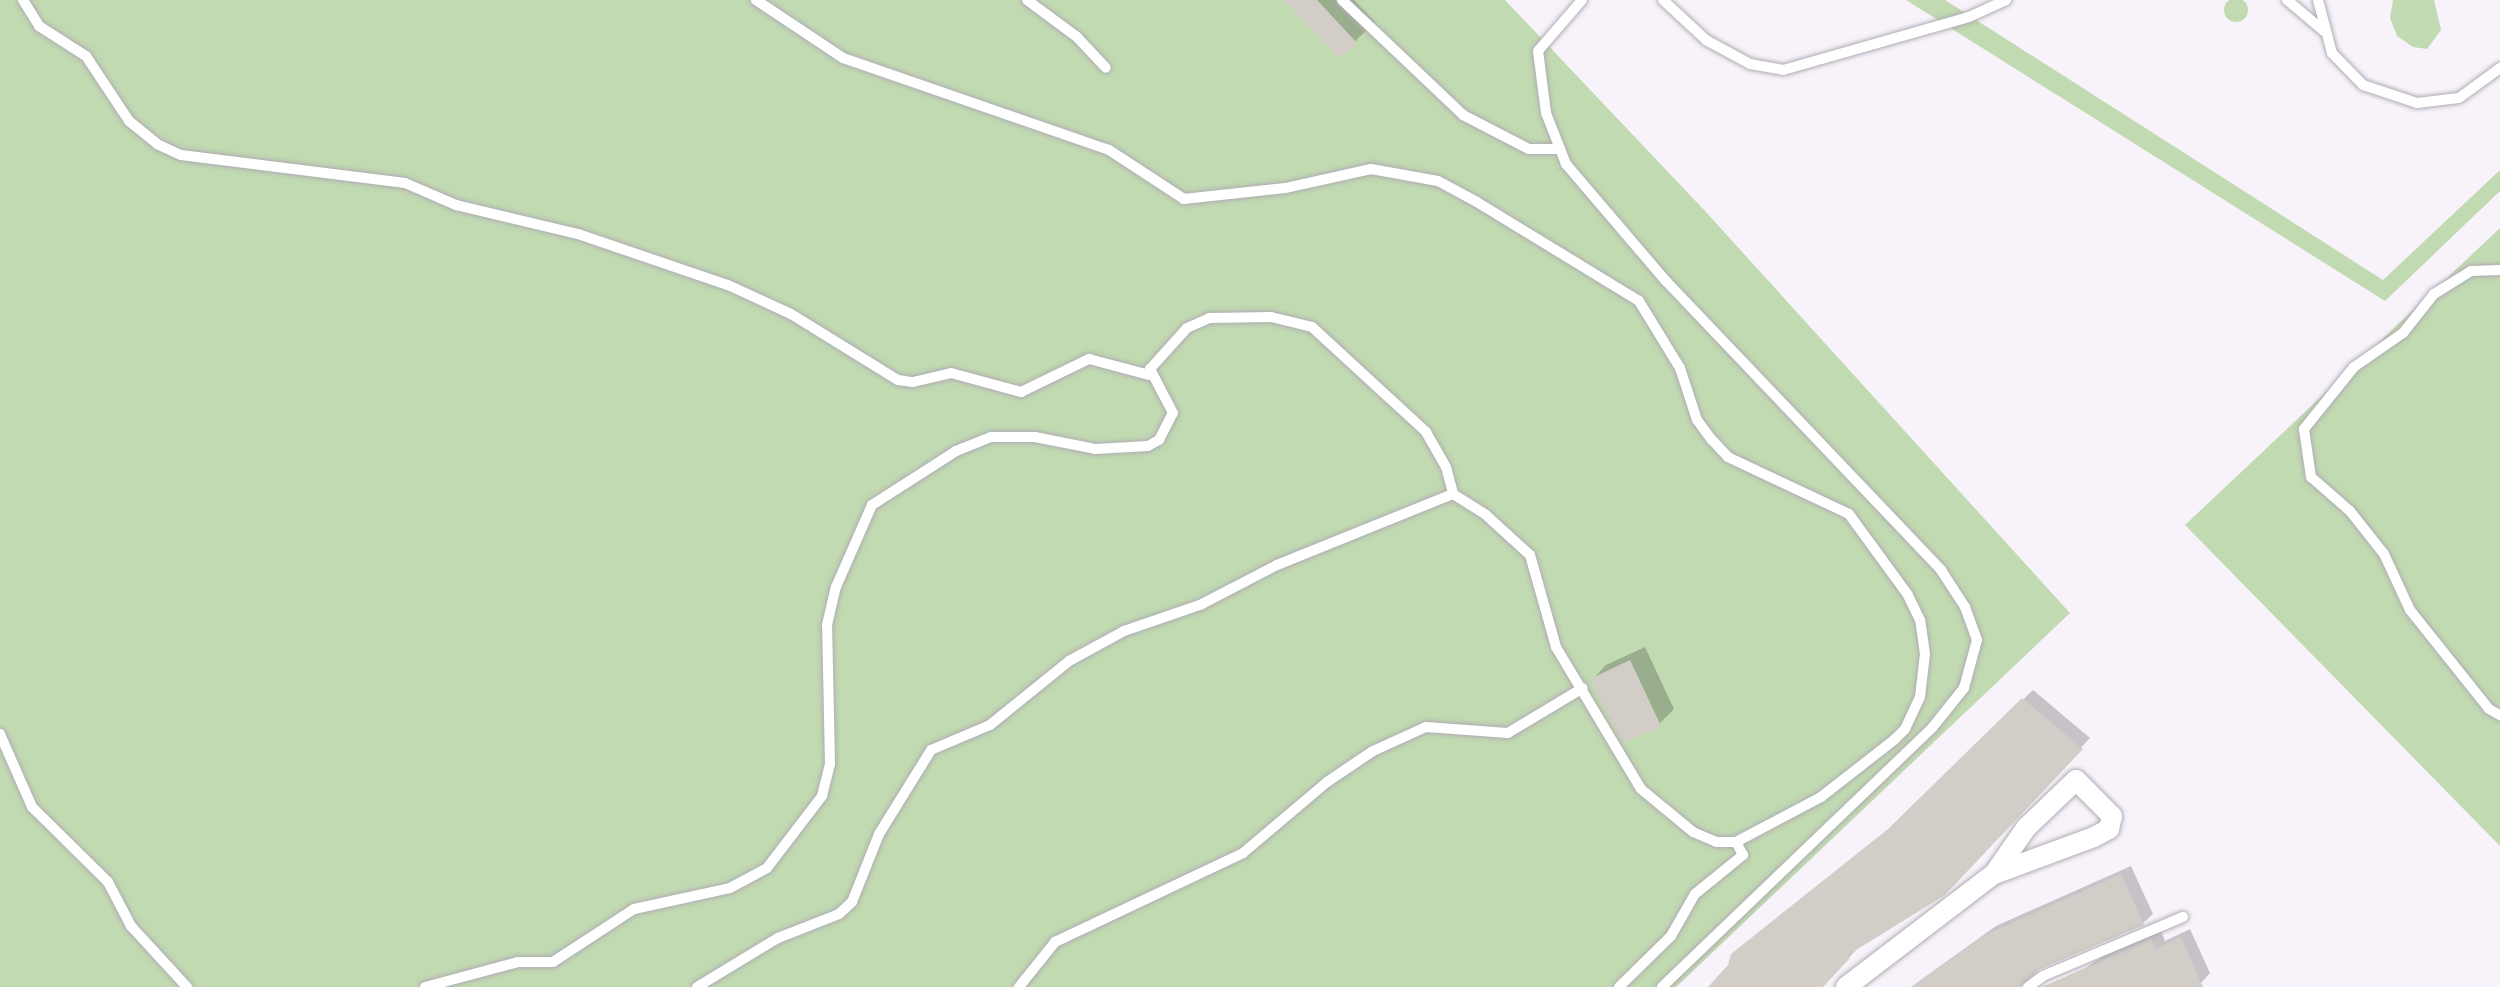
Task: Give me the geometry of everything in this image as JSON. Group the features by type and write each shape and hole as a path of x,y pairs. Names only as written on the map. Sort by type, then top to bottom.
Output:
{"street":[{"path":"1847,987 1994,874 2094,837 2109,829 2112,816 2087,786 2076,780 2026,828 1994,874"}],"lane":[{"path":"23,0 39,26 86,56 129,121 157,144 181,155 405,183 456,205 578,234 728,285 791,314 898,380 913,382 951,373 1021,392 1089,359 1149,375 1164,389 1173,413 1159,440 1148,446 1095,449 1035,437 991,437 956,451 872,505 836,587 827,625 830,764 822,796 767,868 730,888 634,909 553,962 518,962 425,987"},
{"path":"756,0 843,58 1109,150 1184,199 1285,188 1371,169 1397,170 1451,188 1639,301 1680,368 1697,420 1728,457 1849,514 1908,595 1920,620 1925,654 1920,697 1905,729 1821,797 1736,842 1716,842 1693,832 1641,789 1547,627 1538,570 1530,555 1453,494 1446,467 1426,432 1312,327 1271,317 1209,318 1169,343 1149,375"},
{"path":"1027,0 1077,37 1106,68"},
{"path":"1342,0 1463,115 1529,149 1560,149"},
{"path":"1582,0 1543,39 1538,68 1546,113 1566,164 1666,281 1941,570 1965,607 1977,640 1964,688 1932,728 1662,987"},
{"path":"1663,0 1706,40 1750,64 1783,70 1969,17 2006,0"},
{"path":"2287,0 2326,32"},
{"path":"2318,0 2332,53 2363,85 2417,103 2459,98 2500,68"},
{"path":"2500,270 2471,271 2434,294 2403,333 2354,367 2304,429 2311,477 2367,532 2384,554 2410,610 2489,709 2500,715"},
{"path":"697,987 778,938 839,914 852,902 879,834 931,750 990,725 1069,661 1124,631 1200,605 1277,565 1453,494"},
{"path":"1019,987 1055,942 1243,853 1327,782 1373,751 1426,727 1508,733 1583,688"},
{"path":"0,734 32,807 108,882 131,926 187,987"},
{"path":"1619,987 1671,936 1695,894 1743,855 1736,842"},
{"path":"2028,987 2183,917"}],"green space":[{"path":"2236,-2 2245,1 2248,10 2245,19 2236,22 2227,19 2224,10 2227,1"},
{"path":"0,0 1505,0 1705,211 2070,613 1676,987 0,987"},
{"path":"1906,0 1945,0 2383,280 2500,170 2500,191 2385,301"},
{"path":"2393,0 2434,0 2441,30 2427,49 2413,47 2397,36 2390,18"},
{"path":"2500,228 2500,846 2185,525"}],"building":[{"path":"1284,0 1317,0 1357,43 1340,59"},
{"path":"1630,660 1661,726 1623,743 1590,679"},
{"path":"2022,698 2083,749 1945,895 1848,955 1850,958 1823,987 1708,987 1728,965 1731,954 1888,829"},
{"path":"2121,874 2144,925 2040,969 2020,987 1912,987 1985,935"},
{"path":"2181,937 2203,987 2042,987 2151,939 2155,949"}]}
